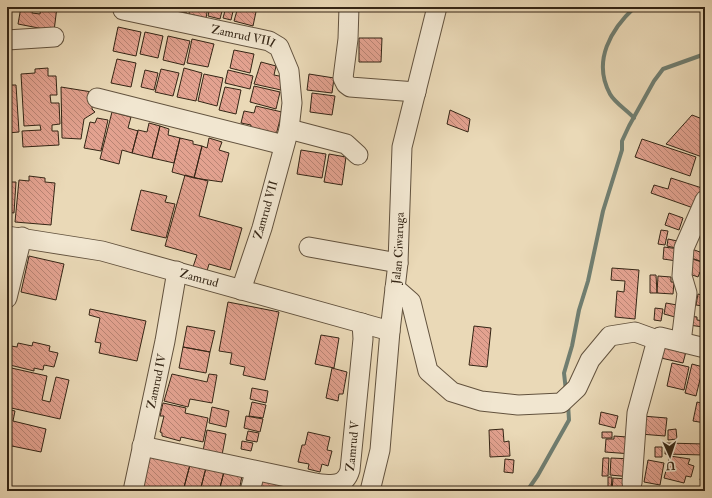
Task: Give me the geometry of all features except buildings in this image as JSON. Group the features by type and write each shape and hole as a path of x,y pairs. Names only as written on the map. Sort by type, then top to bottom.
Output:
{"street":[{"path":"349,7 348,39 343,78 346,84 350,86 416,92"},
{"name":"Jalan Ciwaruga","path":"370,491 380,450 390,331 398,263 402,147 437,7"},
{"name":"Zamrud VIII","path":"123,10 269,41 279,47 289,71 292,103 287,137"},
{"path":"7,40 54,37"},
{"path":"97,98 287,137 346,144 358,155"},
{"name":"Zamrud VII","path":"241,290 262,228 287,137"},
{"path":"681,342 687,293 682,276 684,248 705,200"},
{"path":"7,298 14,236"},
{"name":"Zamrud","path":"14,236 102,251 390,331"},
{"path":"309,247 398,263"},
{"name":"Zamrud IV","path":"133,491 165,342 177,271"},
{"path":"395,288 411,302 428,371 452,392 482,401 518,405 561,403 577,388 590,360 610,336 635,332 657,340"},
{"name":"Zamrud V","path":"142,446 255,472 335,486 341,484 349,475 363,339 362,323"},
{"path":"632,483 637,413 657,340 660,337 705,348"},
{"path":"250,491 255,472"}],"waterway":[{"path":"634,118 610,94 605,82 603,70 607,46 612,35 618,25 635,7"},
{"path":"566,391 564,373 572,346 579,310 588,281 603,211 622,150 622,141 654,81 663,69 705,54"},
{"path":"527,491 538,475 569,420 568,404"}]}
